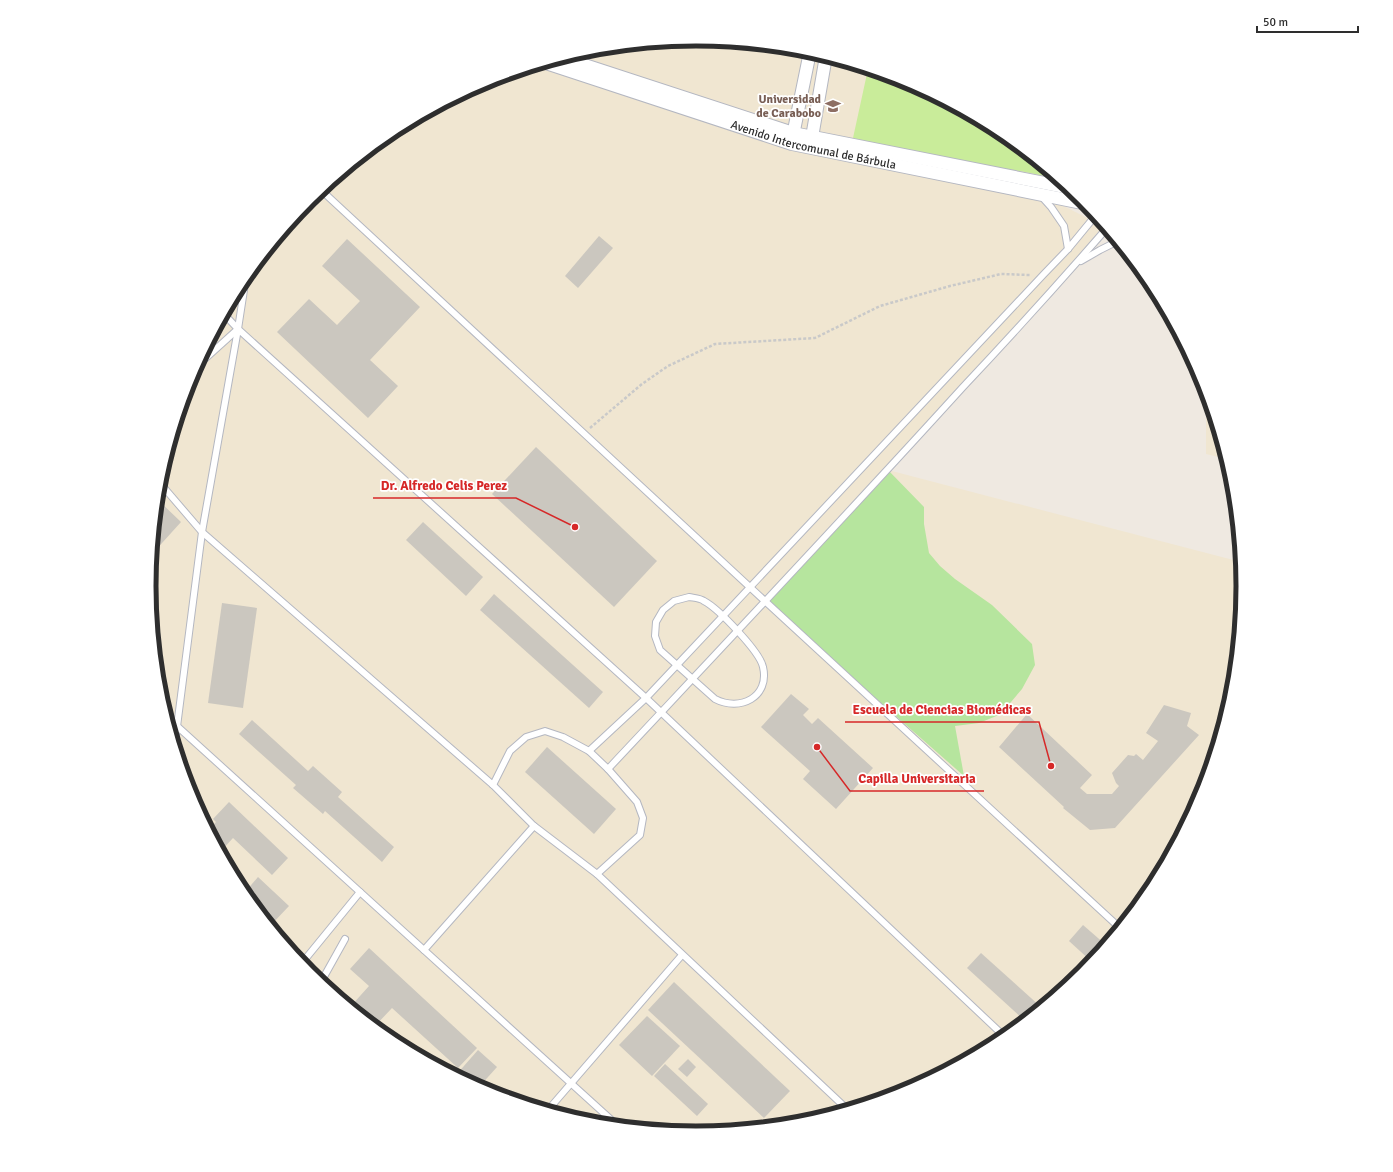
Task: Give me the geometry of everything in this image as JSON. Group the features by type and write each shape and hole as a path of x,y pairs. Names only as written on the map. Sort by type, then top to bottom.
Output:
{"street":[{"path":"792,138 809,58"},
{"name":"Avenido Intercomunal de Bárbula","path":"571,61 792,138"},
{"path":"811,142 825,61"},
{"name":"Avenido Intercomunal de Bárbula","path":"553,65 792,138 1075,201"},
{"name":"Avenido Intercomunal de Bárbula","path":"811,142 1059,186"}],"lane":[{"path":"1038,193 1051,207 1064,226 1068,249"},
{"path":"325,194 1117,925"},
{"path":"589,751 646,698 751,588 1068,249 1092,219"},
{"path":"608,769 766,602 1104,232"},
{"path":"1075,265 1113,243"},
{"path":"177,732 202,532 244,293"},
{"path":"228,318 238,329 646,698 1000,1033"},
{"path":"208,356 238,329"},
{"path":"166,489 202,532 493,785 534,826 597,874 843,1106"},
{"path":"682,598 697,598 704,601 723,617 738,631 760,658 763,666 763,682 760,689 755,696 743,704 729,705 716,699 660,650 655,636 656,622 659,616 668,604 682,598"},
{"path":"178,727 610,1119"},
{"path":"493,785 510,751 526,737 545,731 563,737 589,751 608,769 637,802 643,818 640,835 597,874"},
{"path":"424,950 534,826"},
{"path":"306,958 360,892"},
{"path":"324,977 345,939"},
{"path":"551,1106 682,955"}],"path":[{"path":"584,433 642,384 668,366 715,344 814,338 880,306 950,286 1001,274 1043,275"}],"shaded area":[{"name":"Universidad de Carabobo","path":"696,46 732,47 767,51 802,56 836,64 903,87 966,118 997,137 1059,186 793,133 571,61 626,51 661,47"},
{"path":"554,65 1038,193 1094,221 1104,232 888,470 1235,561 1235,621 1232,656 1226,691 1208,760 1181,825 1164,856 1125,915 1078,968 1053,992 1025,1014 997,1035 966,1054 903,1085 870,1097 836,1108 802,1116 767,1121 732,1125 661,1125 591,1116 557,1108 490,1085 458,1070 426,1054 396,1035 368,1014 340,992 291,942 268,915 229,856 212,825 185,760 175,726 161,656 156,586 158,551 161,516 175,446 185,412 212,347 229,316 268,257 315,204 340,180 396,137 427,118 490,87"},
{"path":"1206,407 1221,457 1206,454"}],"green space":[{"path":"867,74 903,87 966,118 997,137 1049,177 914,154 853,138"},
{"path":"888,470 924,507 924,524 929,553 940,566 955,579 992,605 1032,644 1035,665 1022,689 999,715 979,723 955,726 964,776 766,602"}],"building":[{"path":"599,236 613,248 578,288 565,276"},
{"path":"347,239 420,307 370,360 398,386 368,418 277,332 309,299 337,325 360,301 322,266"},
{"path":"536,447 657,561 614,607 492,494"},
{"path":"163,505 181,522 158,547"},
{"path":"423,522 483,577 466,596 406,540"},
{"path":"494,594 603,692 589,708 480,610"},
{"path":"222,603 257,608 243,708 208,703"},
{"path":"791,694 809,709 803,715 812,724 818,718 873,768 836,809 803,779 810,771 761,727"},
{"path":"1164,705 1191,713 1187,726 1199,735 1115,828 1090,830 1063,808 1064,807 999,747 1027,714 1092,775 1080,788 1087,794 1112,794 1119,786 1116,783 1112,773 1128,755 1134,756 1136,754 1143,760 1158,741 1146,733"},
{"path":"252,720 308,771 313,766 342,792 338,797 394,847 382,862 325,811 323,814 293,788 296,785 239,734"},
{"path":"547,747 616,809 594,834 525,772"},
{"path":"229,802 288,858 272,875 233,838 224,847 212,826 216,822 213,819"},
{"path":"258,877 289,906 274,922 249,887"},
{"path":"1083,925 1102,942 1087,958 1069,941"},
{"path":"369,948 477,1048 458,1068 392,1008 379,1022 354,1003 369,986 350,969"},
{"path":"981,953 1038,1004 1021,1017 967,968"},
{"path":"674,982 790,1091 764,1118 648,1010"},
{"path":"647,1016 680,1046 652,1076 619,1045"},
{"path":"478,1050 497,1067 484,1082 460,1071"},
{"path":"688,1059 696,1067 687,1077 678,1069"},
{"path":"665,1064 708,1104 697,1116 654,1076"}],"place":[{"name":"Universidad de Carabobo","path":"833,106"},
{"name":"Dr. Alfredo Celis Perez","path":"575,527"},
{"name":"Capilla Universitaria","path":"817,747"},
{"name":"Escuela de Ciencias Biomédicas","path":"1051,766"}]}
